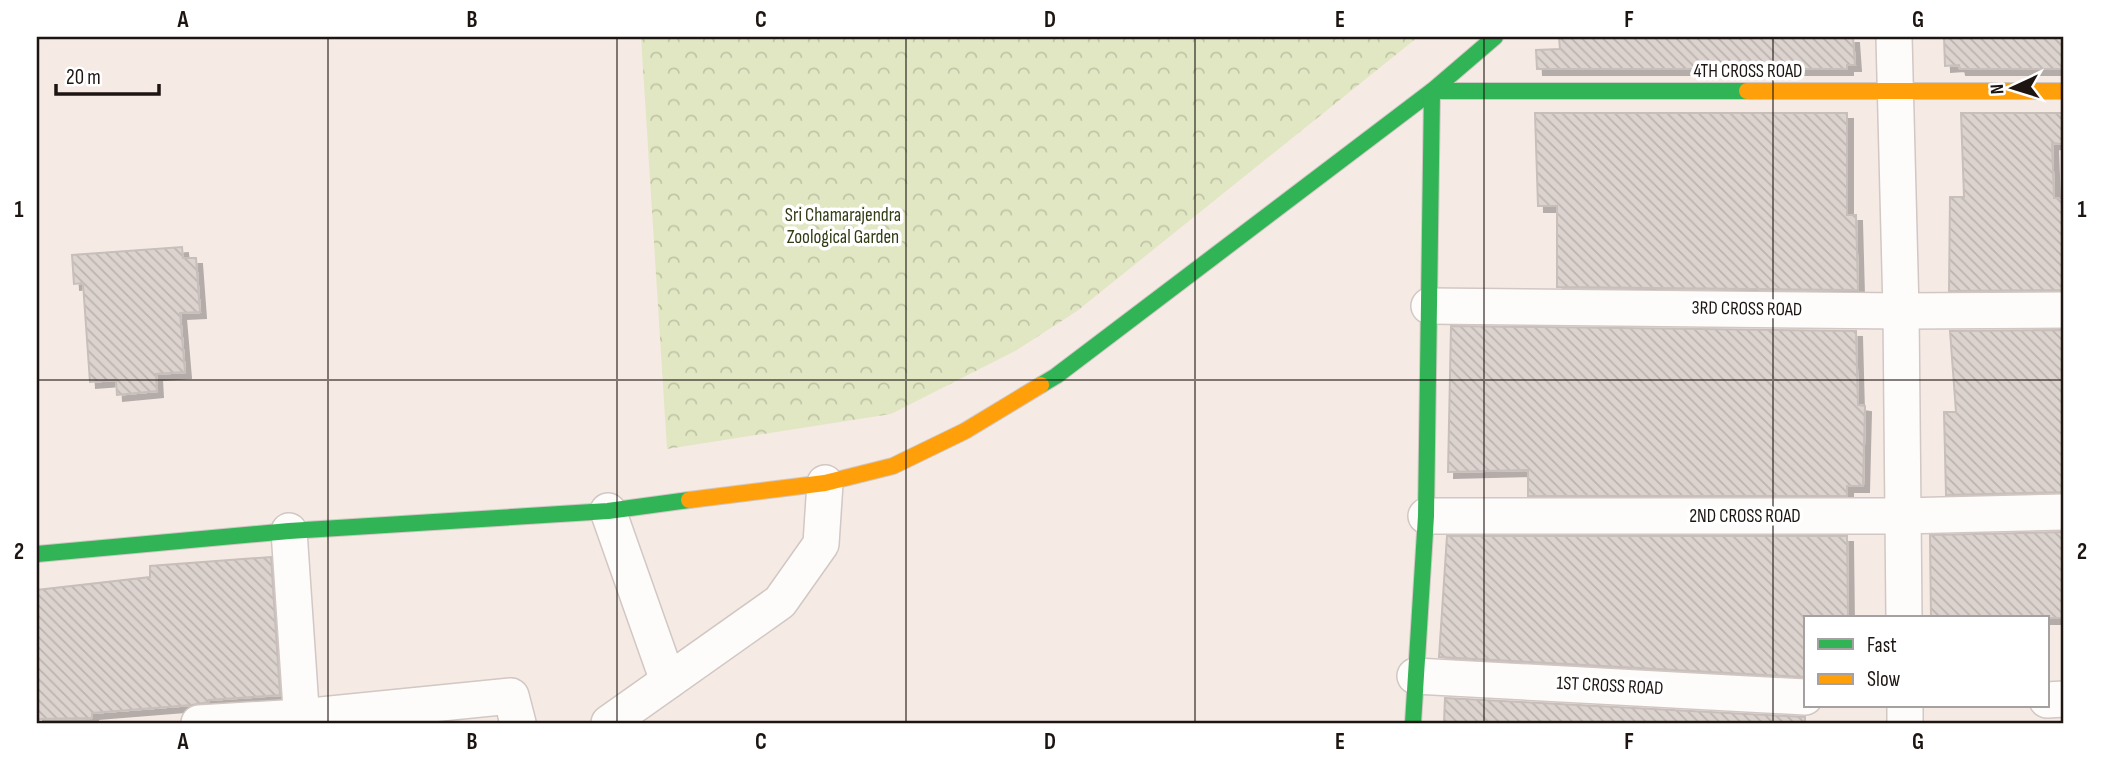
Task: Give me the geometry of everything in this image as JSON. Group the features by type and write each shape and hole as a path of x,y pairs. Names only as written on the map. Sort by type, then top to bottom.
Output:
{"main road":[{"path":"37,554 289,531 608,511 825,483 894,466 965,431 1056,376 1432,91 1495,37"},
{"path":"1413,723 1426,516 1432,91"},
{"name":"4TH CROSS ROAD","path":"1432,91 2064,91"}],"street":[{"path":"1894,37 1901,311 1904,616"},
{"name":"3RD CROSS ROAD","path":"1429,306 2064,310"},
{"path":"609,723 780,601 821,544 825,483"},
{"path":"608,511 668,681"},
{"name":"2ND CROSS ROAD","path":"1426,516 1902,516 2064,512"},
{"path":"289,531 301,720"},
{"name":"1ST CROSS ROAD","path":"1415,676 1804,697"},
{"path":"199,723 301,720 511,696 518,723"}],"green space":[{"name":"Sri Chamarajendra Zoological Garden","path":"641,37 1418,37 1077,311 1017,350 891,414 667,449"}],"building":[{"path":"1559,37 1853,37 1855,65 1847,65 1847,69 1537,69 1536,50 1560,49"},
{"path":"1944,37 2064,37 2064,69 1960,69 1959,65 1945,66"},
{"path":"1535,113 1847,113 1847,215 1856,215 1858,290 1557,287 1557,206 1538,206"},
{"path":"1961,113 2064,113 2064,144 2052,143 2054,198 2064,198 2064,290 1949,291 1950,197 1964,197"},
{"path":"182,247 183,258 196,258 200,312 180,313 185,372 156,374 157,391 117,395 116,380 90,382 83,283 74,284 72,255"},
{"path":"1451,326 1856,331 1858,405 1865,406 1863,486 1847,486 1847,496 1528,496 1528,470 1448,472"},
{"path":"2064,330 2064,492 1946,495 1944,412 1956,412 1950,331"},
{"path":"2064,532 2064,618 1931,616 1930,535"},
{"path":"1447,536 1847,536 1848,616 1804,616 1804,677 1439,657"},
{"path":"271,557 280,695 92,713 92,718 37,719 37,590 150,577 150,566"},
{"path":"1445,698 1805,717 1805,723 1444,723"}],"traffic: fast":[{"path":"1041,385 1432,91 1495,37"},
{"path":"1413,723 1426,516 1432,91 1747,91"},
{"path":"37,554 289,531 608,511 689,500"}],"traffic: slow":[{"path":"1747,91 2064,91"},
{"path":"689,500 825,483 893,466 965,431 1041,385"}]}
